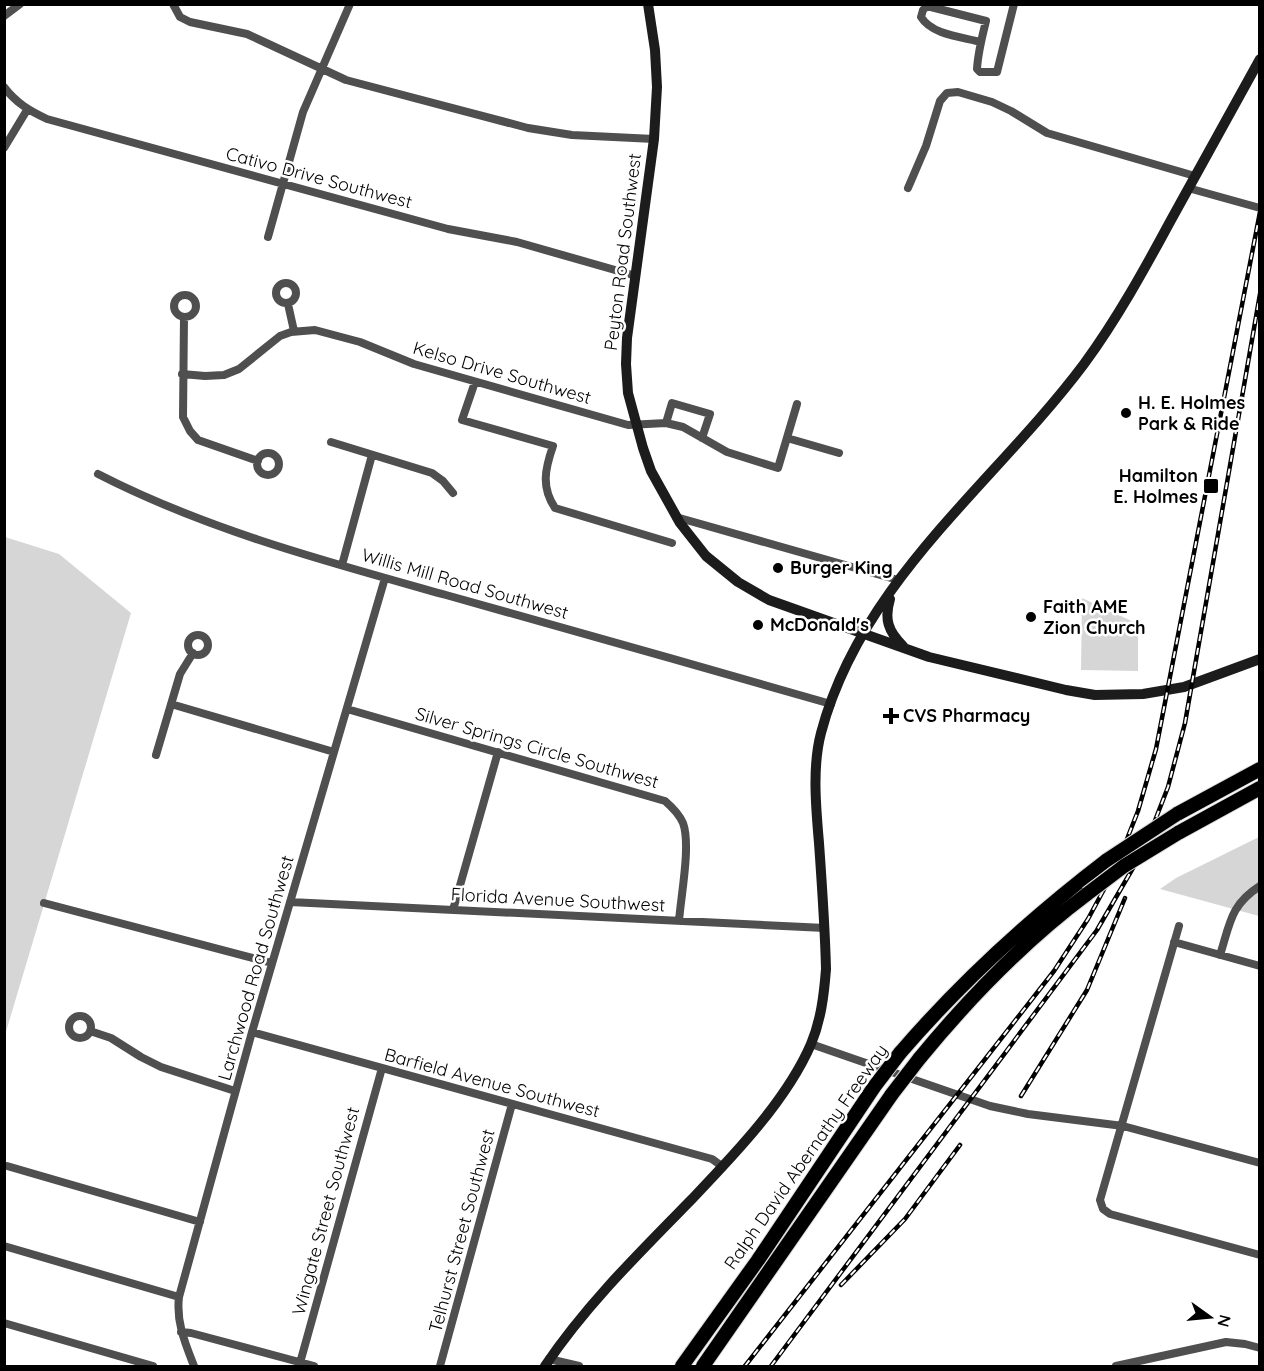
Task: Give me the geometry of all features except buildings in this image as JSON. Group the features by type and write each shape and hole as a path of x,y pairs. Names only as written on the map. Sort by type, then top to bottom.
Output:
{"highway":[{"name":"Ralph David Abernathy Freeway","path":"682,1366 758,1260 874,1087 934,1013 1019,930 1107,860 1177,814 1260,769"},
{"name":"Ralph David Abernathy Freeway","path":"703,1366 892,1094 966,1004 1006,962 1124,866 1260,788"},
{"path":"1241,798 1260,794"}],"main road":[{"name":"Peyton Road Southwest","path":"648,4 655,50 657,87 654,139 626,364 628,393 651,471 676,517 706,556 738,582 769,600 907,650 963,666 1066,690 1125,696 1158,692 1184,687 1260,659"},
{"path":"547,1363 612,1282 723,1167 755,1130 788,1085 811,1044 820,1019 825,992 825,928 817,816 816,764 820,734 846,668 863,634 896,584 933,535 1047,410 1084,364 1126,301 1260,59"},
{"path":"896,584 887,611 888,626 893,636 907,650"}],"street":[{"path":"4,16 20,4"},
{"path":"173,4 180,17 189,21 247,34 346,80 528,128 572,135 654,139"},
{"path":"268,237 303,112 350,4"},
{"path":"981,42 926,26 921,17 923,10 927,6 986,21 977,69 980,72 997,72 1014,4"},
{"name":"Cativo Drive Southwest","path":"4,87 27,110 47,119 448,229 517,242 636,276"},
{"path":"908,188 926,146 940,101 946,93 958,92 992,102 1047,133 1195,176"},
{"path":"4,148 27,110"},
{"path":"1188,189 1260,208"},
{"path":"182,374 224,375 250,361 274,340 294,331 288,303"},
{"path":"184,317 183,417 198,440 258,461"},
{"name":"Kelso Drive Southwest","path":"294,331 315,330 360,342 414,364 628,425 666,423"},
{"path":"475,382 462,420 553,447 545,470 545,488 555,508 672,543"},
{"path":"702,438 710,414 672,403 666,423 683,427 702,438 737,457 778,468 797,404"},
{"path":"787,438 839,453"},
{"path":"331,442 432,473 453,493"},
{"path":"342,565 370,454"},
{"name":"Willis Mill Road Southwest","path":"98,474 179,512 342,565 831,704"},
{"path":"676,517 896,584"},
{"name":"Larchwood Road Southwest","path":"194,1366 181,1332 177,1313 179,1297 235,1091 386,578"},
{"path":"156,755 180,674 192,653"},
{"path":"171,704 334,752"},
{"name":"Silver Springs Circle Southwest","path":"347,710 656,797 672,807 682,820 686,837 679,921"},
{"path":"453,910 498,752"},
{"path":"1220,955 1239,902 1245,895 1260,886"},
{"name":"Florida Avenue Southwest","path":"290,902 825,928"},
{"path":"44,903 272,963"},
{"path":"1179,926 1100,1200 1103,1209 1110,1215 1260,1255"},
{"path":"1174,942 1260,966"},
{"path":"90,1031 111,1038 161,1067 235,1091"},
{"name":"Barfield Avenue Southwest","path":"252,1032 712,1159 723,1167"},
{"path":"811,1044 990,1106 1028,1114 1123,1126 1260,1163"},
{"name":"Wingate Street Southwest","path":"300,1363 382,1068"},
{"name":"Telhurst Street Southwest","path":"440,1366 512,1104"},
{"path":"7,1166 200,1222"},
{"path":"4,1246 179,1297"},
{"path":"4,1323 153,1366"},
{"path":"181,1332 314,1366"},
{"path":"1116,1366 1226,1342 1260,1348"},
{"path":"547,1363 579,1366"}],"shaded area":[{"path":"5,537 59,554 131,613 5,1035"},
{"path":"1082,598 1138,624 1138,671 1081,670"},
{"path":"1259,837 1259,916 1160,889 1176,878"}],"railway":[{"path":"745,1366 1054,971 1088,919 1116,867 1138,811 1156,749 1260,212"},
{"path":"771,1366 1097,930 1144,849 1168,787 1185,723 1260,294"},
{"path":"1021,1096 1087,990 1125,898"},
{"path":"841,1285 905,1219 960,1145"}],"place":[{"name":"H. E. Holmes Park & Ride","path":"1126,413"},
{"name":"Hamilton E. Holmes","path":"1211,486"},
{"name":"Burger King","path":"778,568"},
{"name":"Faith AME Zion Church","path":"1031,617"},
{"name":"McDonald's","path":"758,625"},
{"name":"CVS Pharmacy","path":"891,716"}]}
